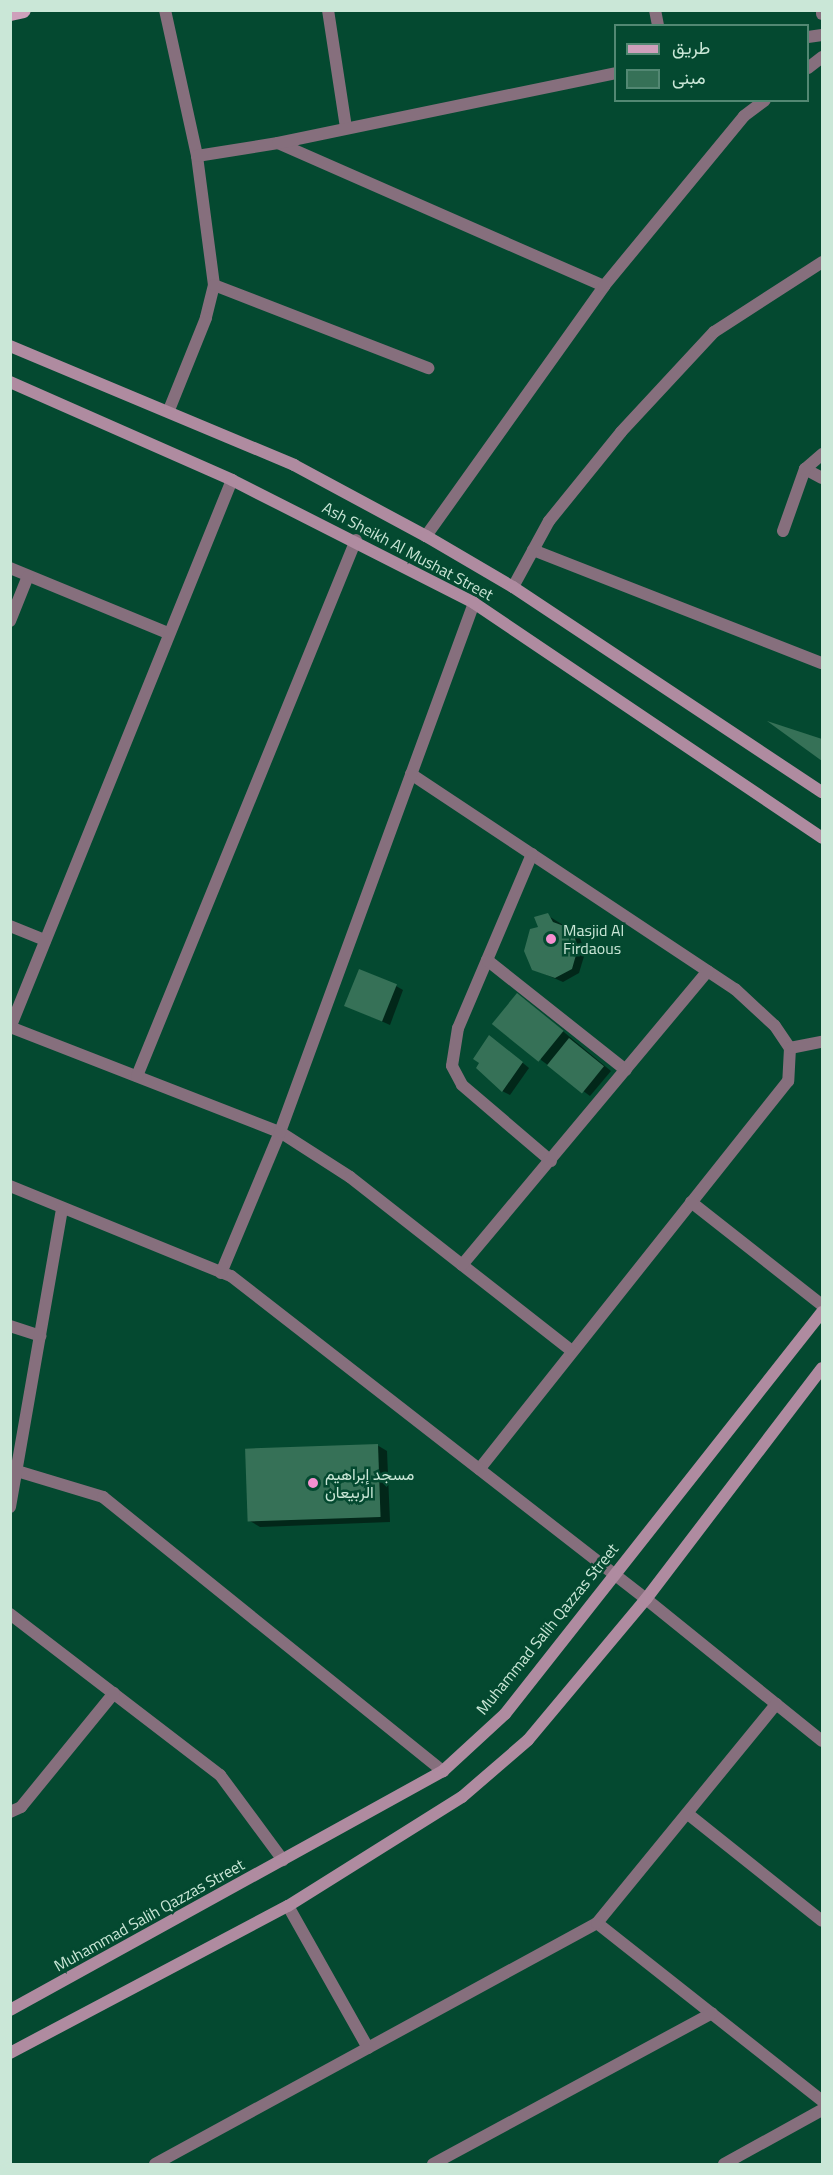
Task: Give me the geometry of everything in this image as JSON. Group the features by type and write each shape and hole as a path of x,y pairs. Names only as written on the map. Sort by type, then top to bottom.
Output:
{"main road":[{"path":"10,13 23,10"}],"street":[{"path":"165,10 197,156 214,285 206,318 169,410"},
{"path":"328,10 346,128"},
{"path":"809,67 822,57"},
{"path":"197,156 278,143 614,73"},
{"path":"426,536 604,286 744,116 762,102"},
{"path":"278,143 604,286"},
{"path":"513,587 549,521 621,432 714,332 822,262"},
{"path":"214,285 428,368"},
{"name":"Ash Sheikh Al Mushat Street","path":"10,346 169,410 294,465 426,536 513,587 822,792"},
{"name":"Ash Sheikh Al Mushat Street","path":"10,382 232,480 356,540 474,603 822,838"},
{"path":"783,531 805,469 822,454"},
{"path":"805,469 822,478"},
{"path":"232,480 168,633 11,1027 280,1132 351,1177 572,1351"},
{"path":"137,1076 356,540"},
{"path":"533,550 822,663"},
{"path":"10,568 168,633"},
{"path":"10,621 28,576"},
{"path":"221,1273 280,1132 474,603"},
{"path":"411,774 735,989 775,1026 790,1048 788,1081 479,1469"},
{"path":"532,854 458,1028 452,1066 462,1085 551,1161"},
{"path":"10,926 45,940"},
{"path":"487,960 626,1070"},
{"path":"462,1265 708,971"},
{"path":"790,1048 822,1042"},
{"path":"10,1186 221,1273 613,1573 822,1741"},
{"path":"691,1202 822,1305"},
{"path":"10,1507 62,1208"},
{"name":"Muhammad Salih Qazzas Street","path":"10,2010 442,1771 505,1714 613,1573 822,1312"},
{"path":"10,1326 40,1336"},
{"path":"10,2053 288,1906 470,1790 528,1740 646,1599 822,1369"},
{"path":"17,1471 103,1497 442,1771"},
{"path":"10,1614 220,1774 283,1860"},
{"path":"10,1812 21,1807 114,1693"},
{"path":"155,2164 597,1923 776,1704"},
{"path":"688,1814 822,1921"},
{"path":"288,1906 368,2048"},
{"path":"597,1923 822,2100"},
{"path":"433,2164 712,2013"},
{"path":"724,2164 822,2110"}],"building":[{"path":"767,721 822,739 822,761"},
{"name":"Masjid Al Firdaous","path":"548,913 553,922 572,929 578,948 572,969 555,978 532,970 524,951 530,929 538,927 534,917"},
{"path":"359,969 397,984 382,1021 344,1006"},
{"path":"517,993 564,1031 538,1062 492,1024"},
{"path":"489,1035 523,1062 502,1092 476,1068 479,1063 473,1059"},
{"path":"569,1038 604,1066 582,1094 547,1065"},
{"name":"مسجد إبراهيم الربيعان","path":"378,1444 381,1517 248,1522 245,1449"}],"place":[{"name":"Masjid Al Firdaous","path":"551,939"},
{"name":"مسجد إبراهيم الربيعان","path":"313,1483"}]}
